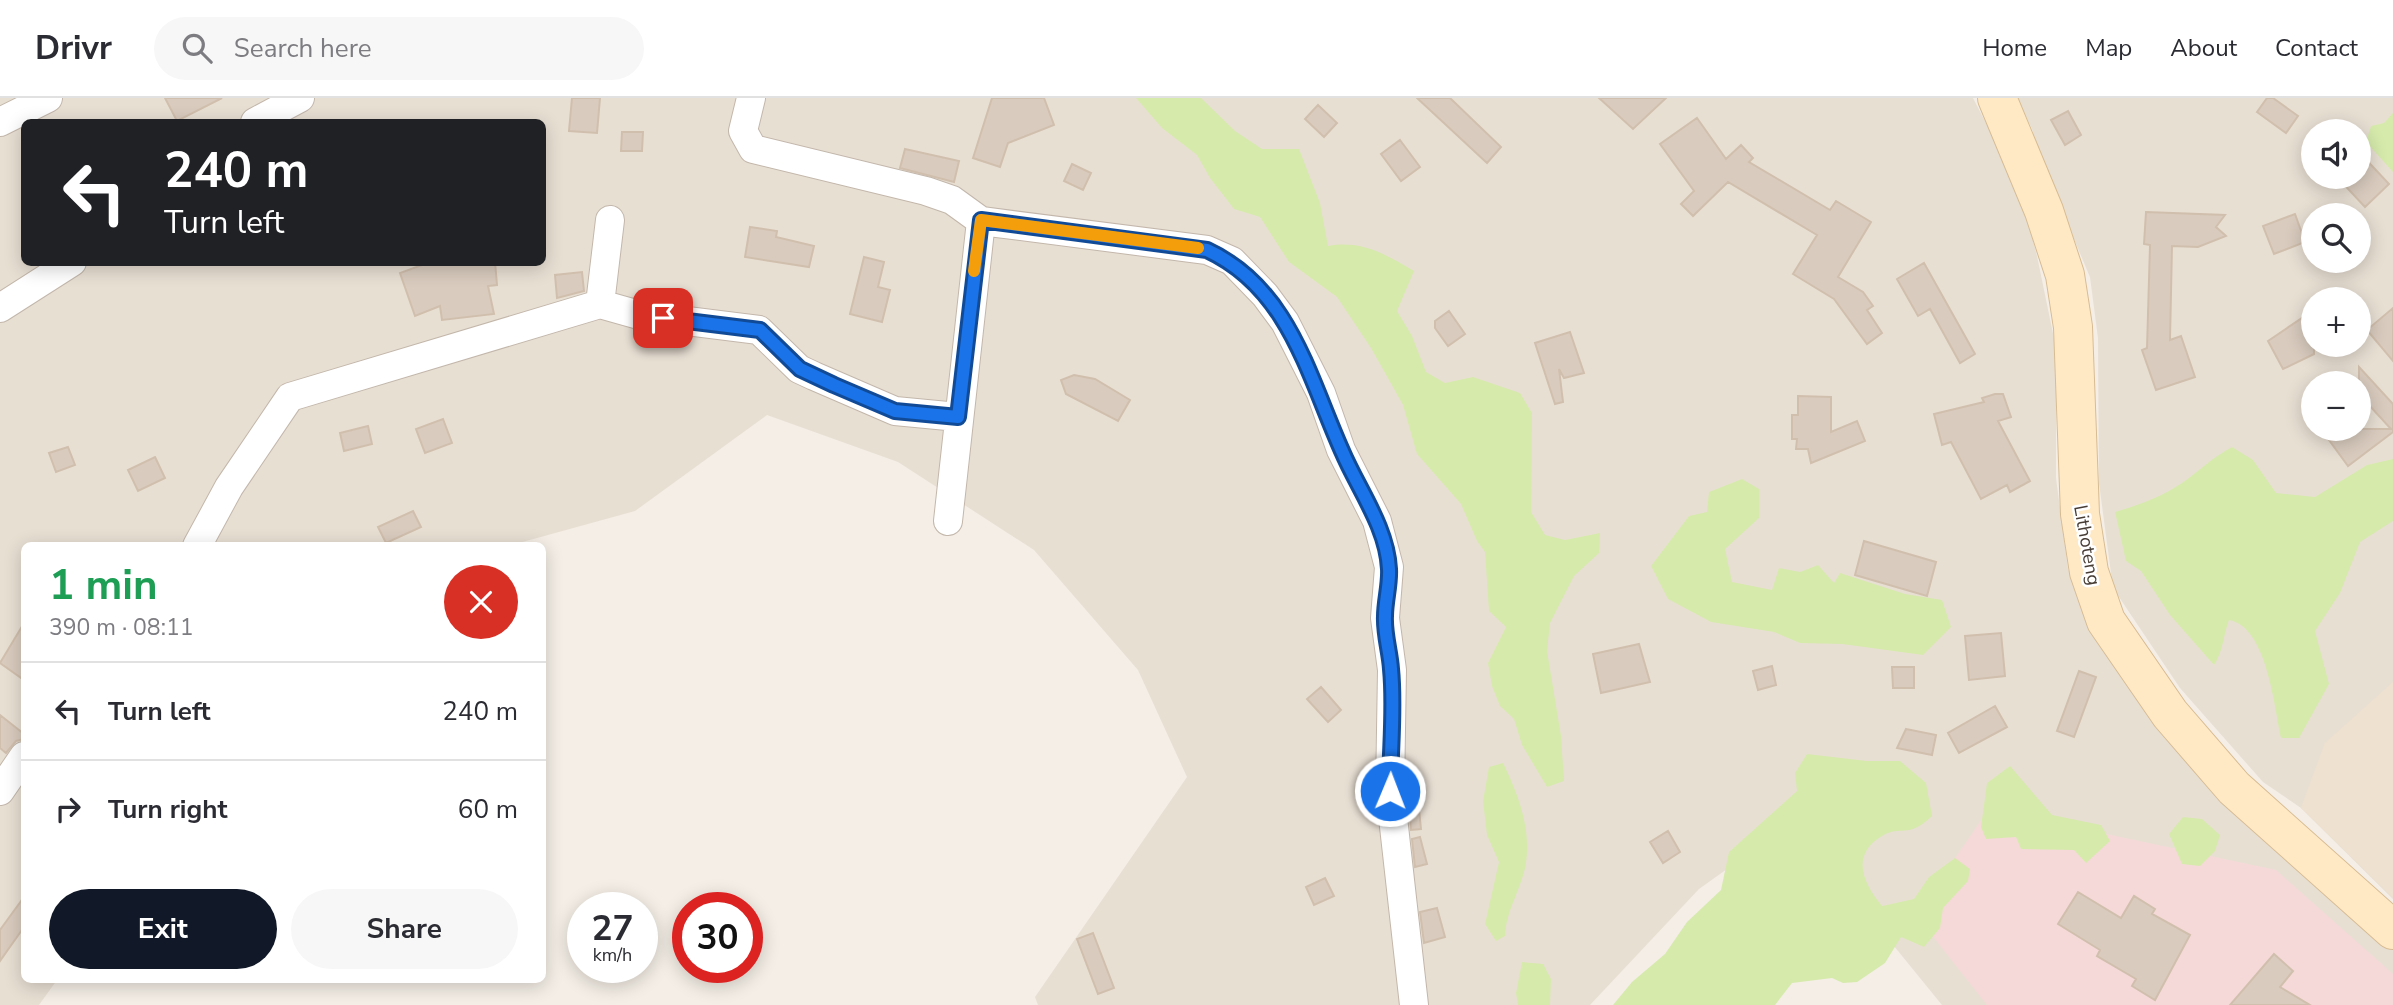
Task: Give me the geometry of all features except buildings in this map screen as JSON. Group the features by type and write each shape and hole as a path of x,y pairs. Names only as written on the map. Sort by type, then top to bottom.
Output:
{"main road":[{"name":"Lithoteng","path":"1997,98 2044,211 2065,275 2073,327 2080,514 2088,572 2106,621 2170,714 2234,788 2393,930"}],"street":[{"path":"0,122 48,98"},
{"path":"261,119 300,98"},
{"path":"751,98 743,131 753,149 926,191 952,200 981,220 1207,250 1231,261 1265,295 1285,322 1321,393 1341,450 1377,521 1389,567 1385,618 1392,670 1390,791 1414,1005"},
{"path":"600,304 610,220"},
{"path":"948,522 981,220"},
{"path":"0,308 66,266"},
{"path":"199,542 229,487 290,397 600,304 639,315 760,330 800,369 825,381 895,411 958,417"},
{"path":"0,791 21,760"}],"shaded area":[{"path":"0,98 1973,98 2019,187 2037,256 2056,348 2056,478 2068,569 2100,642 2393,948 2393,1005 1942,1005 1793,822 1699,889 1590,1005 1038,1005 1035,997 1187,777 1138,670 1034,550 898,462 767,415 635,511 523,542 21,542 21,983 55,983 39,1005 0,1005"},
{"path":"2017,98 2393,98 2393,899 2301,808 2263,782 2180,688 2113,588 2099,483 2098,338 2090,277 2047,175 2032,129"},
{"path":"2393,682 2393,898 2301,808 2325,743"},
{"path":"1989,809 2276,870 2393,974 2393,1005 1987,1005 1916,915"}],"green space":[{"path":"1136,98 1201,98 1235,131 1262,149 1299,149 1320,203 1328,246 1363,247 1383,254 1414,271 1397,311 1412,336 1426,372 1445,383 1473,377 1520,393 1532,413 1531,512 1545,535 1565,540 1600,533 1599,553 1574,576 1550,623 1547,651 1561,736 1564,781 1547,787 1522,745 1514,719 1500,706 1492,686 1488,663 1506,627 1489,611 1485,552 1477,541 1461,504 1417,454 1403,405 1371,348 1337,297 1289,262 1260,217 1234,209 1210,178 1197,155 1162,128"},
{"path":"2393,113 2393,172 2371,148 2371,126 2384,123"},
{"path":"2232,447 2253,460 2276,493 2315,497 2367,465 2393,459 2393,521 2360,542 2340,593 2315,631 2329,684 2299,738 2281,738 2267,670 2252,637 2242,626 2229,620 2214,665 2170,615 2141,571 2126,561 2115,512 2166,492"},
{"path":"1742,479 1759,489 1759,518 1725,549 1732,582 1772,590 1779,568 1800,572 1818,565 1834,583 1840,573 1905,594 1942,600 1951,627 1923,655 1842,644 1800,643 1774,632 1711,622 1668,599 1651,566 1689,516 1707,512 1709,492"},
{"path":"1807,754 1867,761 1900,761 1926,783 1932,816 1916,828 1882,836 1866,852 1863,870 1869,888 1882,906 1914,899 1929,877 1955,858 1970,869 1968,881 1943,908 1940,928 1924,947 1901,937 1885,963 1857,982 1843,983 1832,978 1792,983 1775,1005 1613,1005 1632,982 1665,954 1687,922 1721,890 1729,852 1797,791 1795,773"},
{"path":"1503,763 1522,811 1527,850 1524,872 1508,917 1505,936 1496,941 1485,924 1499,862 1487,835 1483,801 1489,767"},
{"path":"2010,766 2052,815 2101,825 2110,841 2086,863 2074,850 2021,849 2016,837 1986,839 1981,827 1987,783"},
{"path":"2183,817 2202,819 2220,835 2215,851 2200,866 2182,864 2169,834"},
{"path":"1522,962 1543,964 1551,979 1550,1005 1518,1005 1516,993"}],"slow traffic":[{"path":"974,271 981,220 1198,248"}],"route":[{"path":"663,318 760,330 800,369 834,385 895,411 958,417 981,220 1126,237 1207,250 1231,261 1265,295 1285,322 1321,393 1341,450 1377,521 1389,567 1385,618 1392,670 1390,791"}]}
